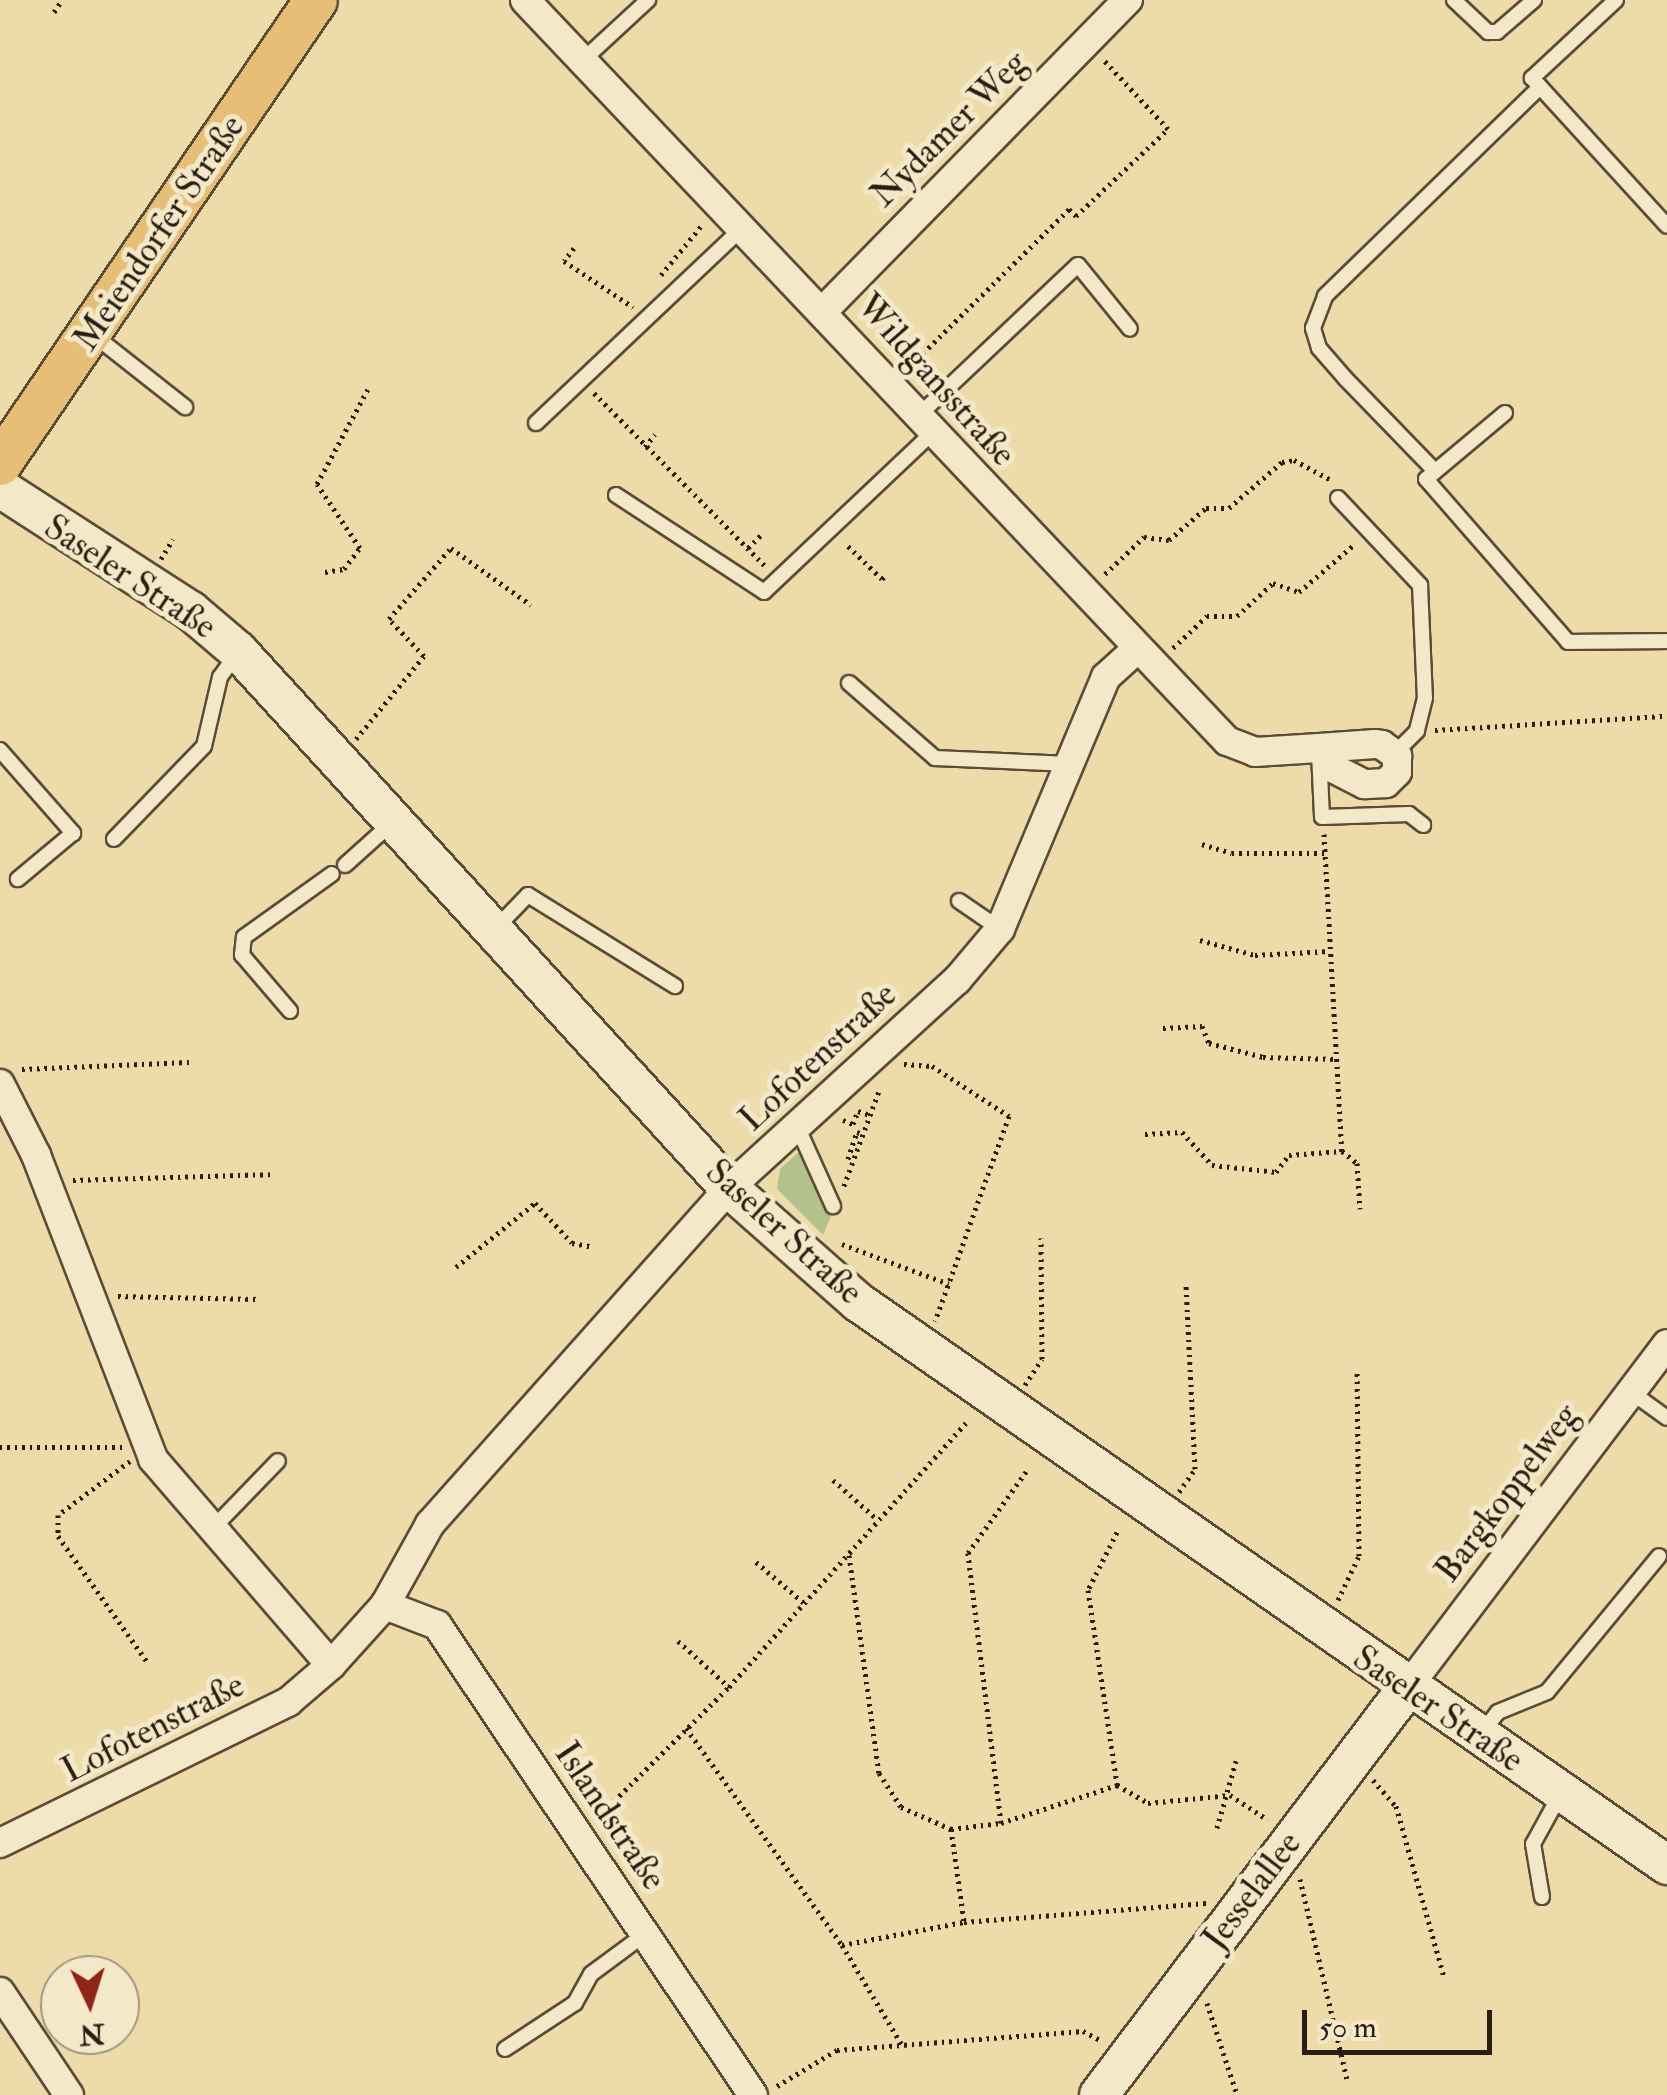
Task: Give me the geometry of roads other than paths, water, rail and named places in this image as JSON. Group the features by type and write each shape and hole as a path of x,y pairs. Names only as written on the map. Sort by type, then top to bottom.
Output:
{"main road":[{"name":"Meiendorfer Straße","path":"0,464 316,0"}],"street":[{"name":"Wildgansstraße","path":"525,0 740,230 823,311 924,426 1239,749 1375,744 1395,752"},
{"name":"Nydamer Weg","path":"823,311 1128,0"},
{"name":"Saseler Straße","path":"0,488 191,611 238,651 729,1188 858,1302 1406,1688 1667,1865"},
{"name":"Lofotenstraße","path":"0,1843 288,1702 331,1665 384,1604 430,1524 729,1188 957,980 1000,929 1106,677 1146,656"},
{"path":"1318,748 1346,778 1371,786 1394,777 1395,752"},
{"path":"9,1077 149,1448 331,1665"},
{"name":"Bargkoppelweg","path":"1406,1688 1667,1344"},
{"name":"Islandstraße","path":"384,1604 437,1624 753,2095"},
{"name":"Jesselallee","path":"1099,2095 1406,1688"},
{"path":"0,1992 70,2095"}],"lane":[{"path":"582,61 648,0"},
{"path":"1454,0 1488,32 1534,0"},
{"path":"1616,0 1532,78 1667,226"},
{"path":"1435,471 1319,348 1313,328 1325,296 1540,87"},
{"path":"536,423 740,230"},
{"path":"616,495 764,592 780,582 1078,266 1130,329"},
{"path":"92,333 185,407"},
{"path":"1505,413 1426,478 1568,642 1667,641"},
{"path":"1338,498 1420,585 1425,698 1417,731 1395,752"},
{"path":"114,839 204,746 220,676 238,651"},
{"path":"849,683 935,758 1070,764"},
{"path":"1318,748 1322,817 1409,814 1422,825"},
{"path":"0,750 73,833 18,880"},
{"path":"290,1010 242,955 244,938 339,869 394,821"},
{"path":"494,930 528,895 675,986"},
{"path":"959,900 1000,929"},
{"path":"798,1126 836,1203"},
{"path":"1631,1392 1667,1418"},
{"path":"213,1528 278,1461"},
{"path":"1478,1738 1498,1712 1547,1692 1658,1556"},
{"path":"1542,1897 1533,1844 1562,1793"},
{"path":"505,2049 575,2003 591,1974 644,1934"}]}
